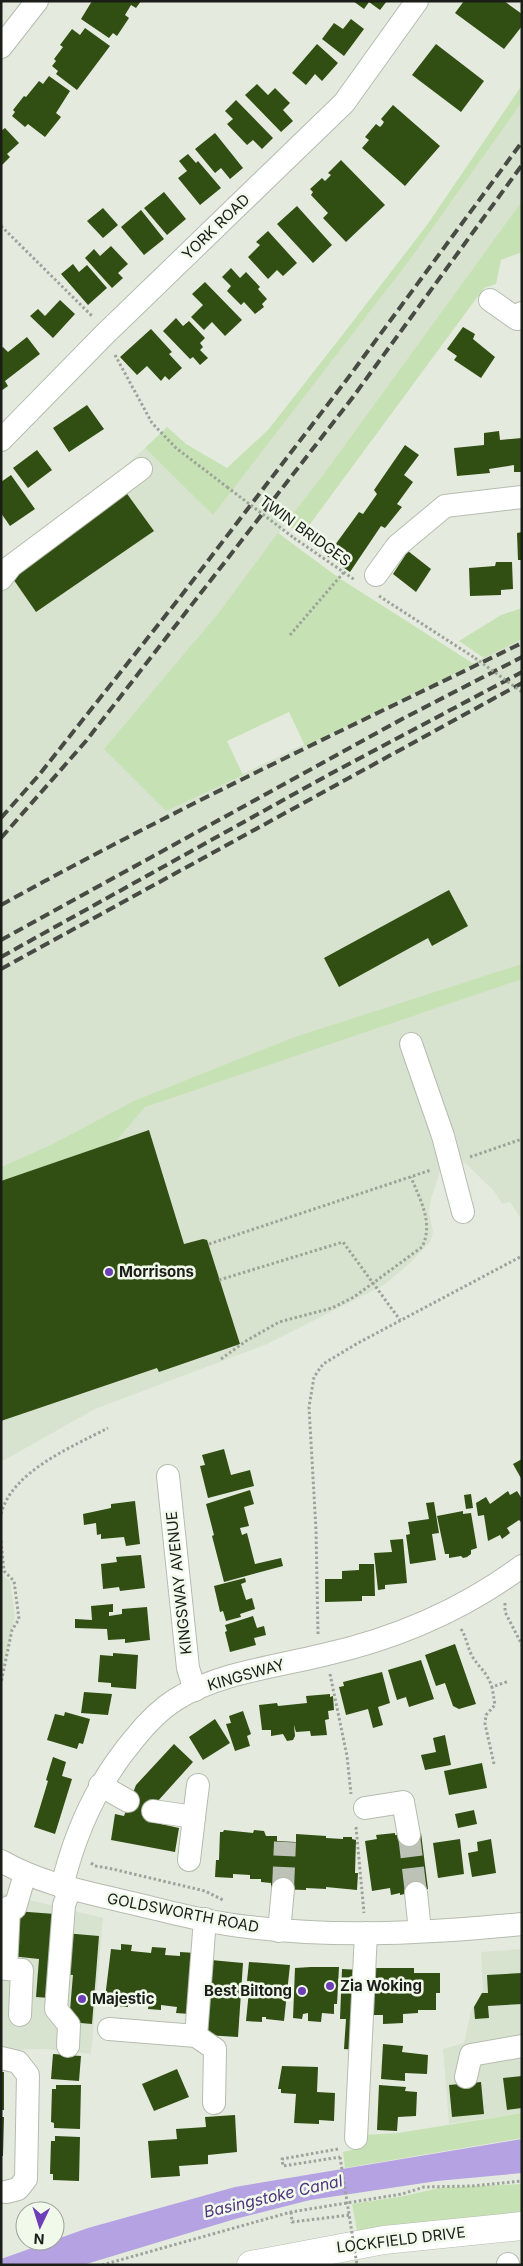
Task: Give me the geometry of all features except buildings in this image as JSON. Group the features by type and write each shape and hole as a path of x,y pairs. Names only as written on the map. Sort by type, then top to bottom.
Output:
{"main road":[{"name":"LOCKFIELD DRIVE","path":"251,2265 384,2240 522,2226"}],"street":[{"path":"1,47 36,1"},
{"name":"YORK ROAD","path":"1,440 99,340 344,103 417,1"},
{"path":"490,300 517,319 522,313"},
{"path":"1,579 11,566 141,469"},
{"path":"371,584 397,546 445,506 522,497"},
{"path":"411,1044 451,1163 463,1212"},
{"name":"KINGSWAY AVENUE","path":"168,1476 188,1668 195,1690"},
{"name":"KINGSWAY","path":"68,2046 69,2025 56,2009 66,1888 78,1834 88,1807 112,1766 153,1718 175,1700 195,1690 260,1669 361,1645 403,1630 483,1592 522,1566"},
{"path":"100,1785 128,1801"},
{"path":"189,1860 198,1785"},
{"path":"365,1808 403,1802 409,1835"},
{"path":"153,1812 194,1817"},
{"name":"GOLDSWORTH ROAD","path":"1,1861 26,1874 66,1888 205,1919 279,1930 369,1923 420,1931 522,1924"},
{"path":"20,2015 22,1970 6,1969 9,1908 15,1908 26,1874"},
{"path":"279,1930 283,1889"},
{"path":"416,1893 420,1931"},
{"path":"196,2036 205,1919"},
{"path":"347,2144 369,1923"},
{"path":"109,2030 196,2036 215,2050 214,2103"},
{"path":"466,2077 471,2055 522,2046"},
{"path":"1,2058 18,2062 28,2075 26,2180 18,2189 6,2192"}],"path":[{"path":"1,226 95,319"},
{"name":"TWIN BRIDGES","path":"113,351 152,423 176,448 294,538 344,572 371,584 522,692"},
{"path":"290,635 344,572"},
{"path":"209,1244 522,1139"},
{"path":"221,1359 279,1322 332,1308 354,1297 422,1246 427,1237 428,1226 412,1177"},
{"path":"219,1280 343,1242 400,1320"},
{"path":"319,1640 309,1407 314,1377 323,1364 400,1320 522,1256"},
{"path":"1,1514 6,1498 22,1479 70,1448 108,1428"},
{"path":"1,1541 4,1571 14,1581 19,1619 12,1630 1,1683"},
{"path":"506,1598 505,1612 522,1645"},
{"path":"455,1624 462,1630 468,1641 473,1658 487,1673 492,1687 495,1705 486,1715 485,1724 494,1764"},
{"path":"492,1687 509,1681"},
{"path":"89,1861 95,1866 205,1890 227,1902"},
{"path":"354,1913 369,1923"},
{"path":"347,2144 282,2160 283,2166 340,2157 357,2265"},
{"path":"102,2265 290,2212 402,2194 424,2187 472,2186 522,2181"},
{"path":"290,2212 292,2222 350,2215"}],"shaded area":[{"path":"522,102 522,201 323,475 217,615 166,811 522,639 522,964 515,967 522,979 522,1215 519,1216 510,1202 502,1204 494,1191 465,1163 440,1171 429,1212 433,1232 430,1242 409,1264 384,1285 267,1344 95,1409 1,1462 1,1181 115,1142 47,1147 1,1167 1,564 82,504 145,448 213,514 412,257"},
{"path":"1,1574 10,1581 15,1617 1,1677"},
{"path":"1,1893 103,1918 91,2054 46,2049 1,2050"},
{"path":"522,1949 522,2113 449,2124 443,2049 464,2043 471,2011 483,1990 481,1952"}],"green space":[{"path":"522,85 522,102 412,257 213,515 145,448 167,427 186,444 227,468 268,430 427,225"},
{"path":"522,201 522,252 501,260 496,284 484,288 302,535 285,524 323,475"},
{"path":"278,533 339,578 474,664 305,746 289,712 227,741 243,775 166,811 104,749 217,615"},
{"path":"522,608 522,639 484,658 459,641 501,615"},
{"path":"522,964 522,979 145,1107 115,1142 1,1181 1,1167 53,1144 134,1101 298,1036"},
{"path":"522,2113 522,2138 345,2168 343,2152 360,2148 363,2135 398,2133"},
{"path":"522,2184 522,2214 358,2236 352,2204 404,2196 439,2188"}],"water":[{"name":"Basingstoke Canal","path":"522,2139 522,2173 437,2181 310,2200 235,2219 83,2265 1,2265 1,2259 23,2251 65,2251 65,2236 88,2228 235,2187"}],"tunnel":[{"path":"409,1835 416,1893"},
{"path":"283,1889 285,1842"}],"railway":[{"path":"1,818 39,775 181,596 348,378 522,142"},
{"path":"1,838 86,741 353,397 522,165"},
{"path":"1,905 194,803 522,643"},
{"path":"1,940 404,718 522,657"},
{"path":"1,957 330,774 522,672"},
{"path":"1,969 522,683"}],"place":[{"name":"Morrisons","path":"109,1272"},
{"name":"Zia Woking","path":"330,1986"},
{"name":"Best Biltong","path":"302,1991"},
{"name":"Majestic","path":"82,1999"}]}
